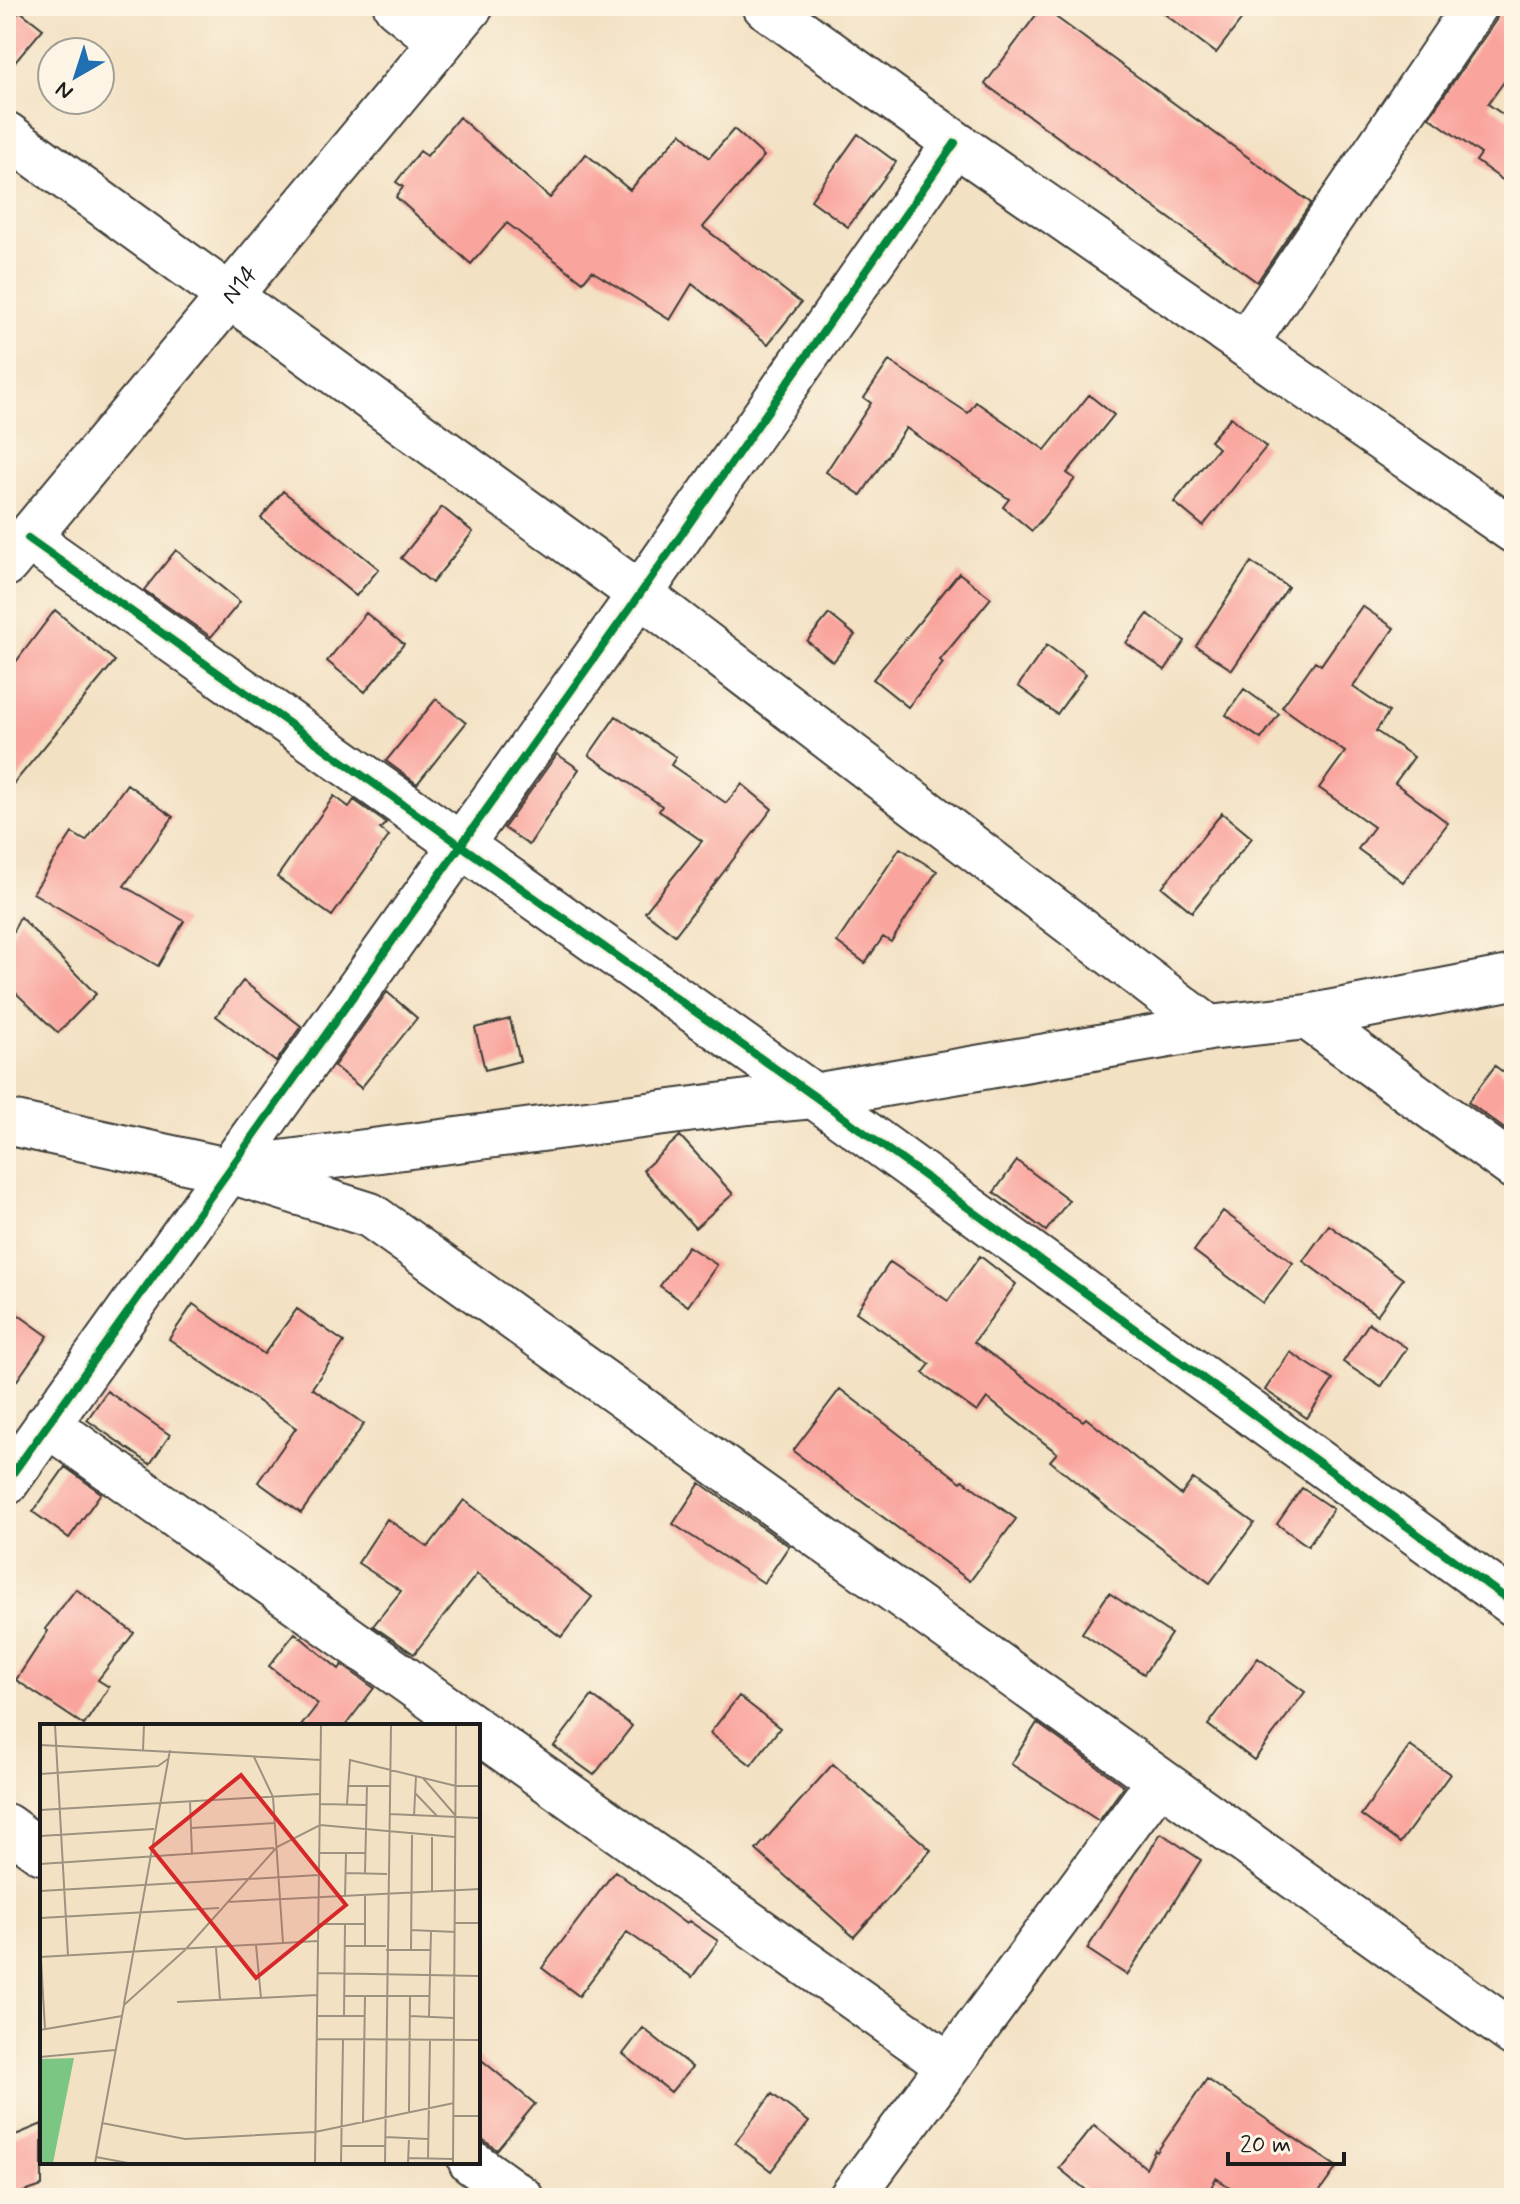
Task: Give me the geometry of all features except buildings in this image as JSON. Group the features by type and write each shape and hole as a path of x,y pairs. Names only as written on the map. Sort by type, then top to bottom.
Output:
{"street":[{"path":"396,6 441,42"},
{"name":"N14","path":"17,551 471,6"},
{"path":"765,6 955,143 1514,531"},
{"path":"1245,344 1475,6"},
{"path":"6,134 640,594 1209,1028"},
{"path":"6,1483 640,594 955,143"},
{"path":"17,551 461,845 814,1096 1514,1604"},
{"path":"227,1170 814,1096 1209,1028 1307,1017 1514,977"},
{"path":"1307,1017 1514,1167"},
{"path":"6,1122 227,1170 370,1215 1514,2034"},
{"path":"47,1424 468,1724"},
{"path":"480,1732 949,2065"},
{"path":"851,2198 1159,1781"},
{"path":"6,1826 40,1851"},
{"path":"474,2164 521,2198"}],"cycle path":[{"path":"6,1483 640,594 955,143"},
{"path":"28,538 814,1096 1514,1604"}]}
